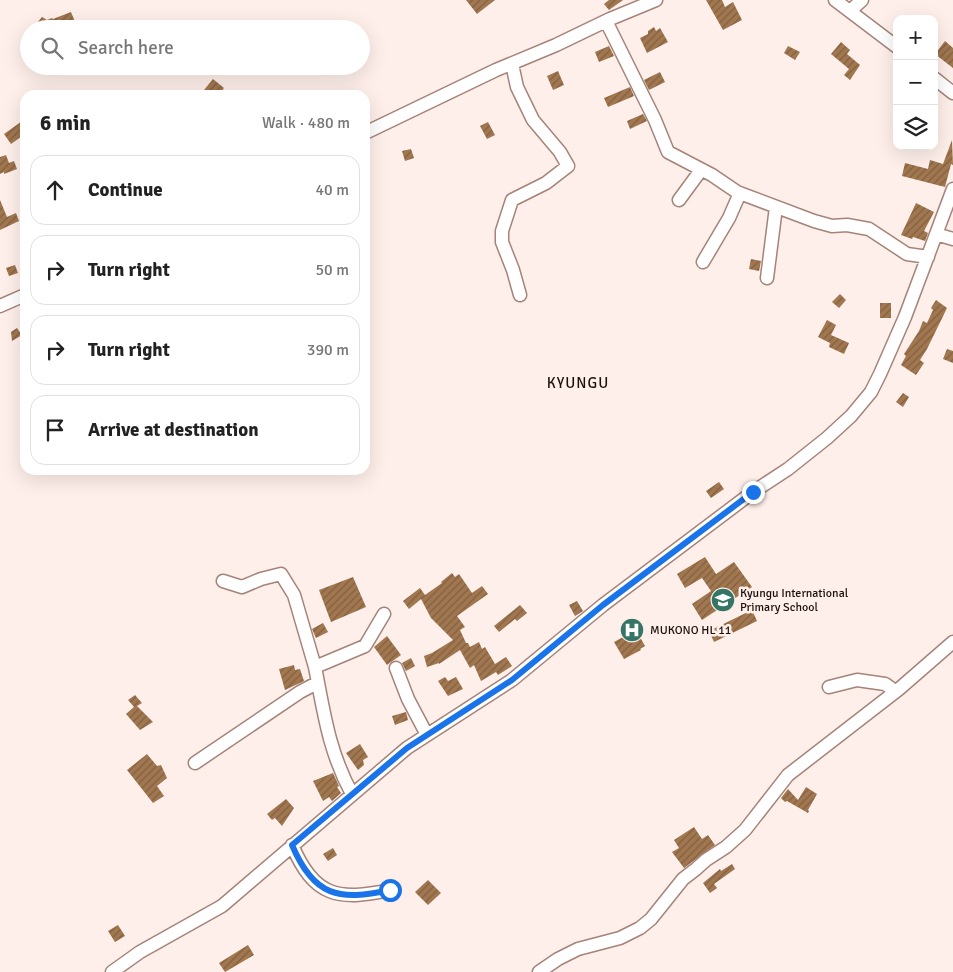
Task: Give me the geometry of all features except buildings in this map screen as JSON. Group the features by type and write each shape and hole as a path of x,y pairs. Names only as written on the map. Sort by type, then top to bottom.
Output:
{"street":[{"path":"370,131 606,21 656,0"},
{"path":"835,0 893,44"},
{"path":"850,11 862,0"},
{"path":"606,21 655,120 668,152 740,193 832,226 847,225 869,229 907,254 928,257"},
{"path":"512,64 517,87 533,120 560,152 568,166 546,183 512,200 502,231 502,242 520,295"},
{"path":"938,81 953,94"},
{"path":"679,200 701,170"},
{"path":"112,972 140,952 222,906 407,748 512,680 603,605 753,492 788,469 851,416 871,392 905,317 953,189"},
{"path":"703,262 729,218 740,193"},
{"path":"767,278 776,207"},
{"path":"936,234 953,239"},
{"path":"0,306 20,297"},
{"path":"223,581 242,587 261,579 281,574 294,595 315,667 333,752 352,794"},
{"path":"315,667 365,646 384,614"},
{"path":"539,972 558,959 578,949 620,938 640,928 651,919 684,879 746,830 788,775 895,692 953,642"},
{"path":"396,668 408,699 427,735"},
{"path":"829,687 857,680 885,684 895,692"},
{"path":"195,763 300,692 317,683"},
{"path":"292,845 300,862 316,882 336,894 369,895 390,890"}],"place":[{"name":"Kyungu International Primary School","path":"723,600"},
{"name":"MUKONO HL 11","path":"632,630"}],"district":[{"name":"KYUNGU","path":"578,383"}],"route":[{"path":"390,890 369,895 336,894 316,882 300,862 292,845 407,748 512,680 603,605 753,492"}]}
